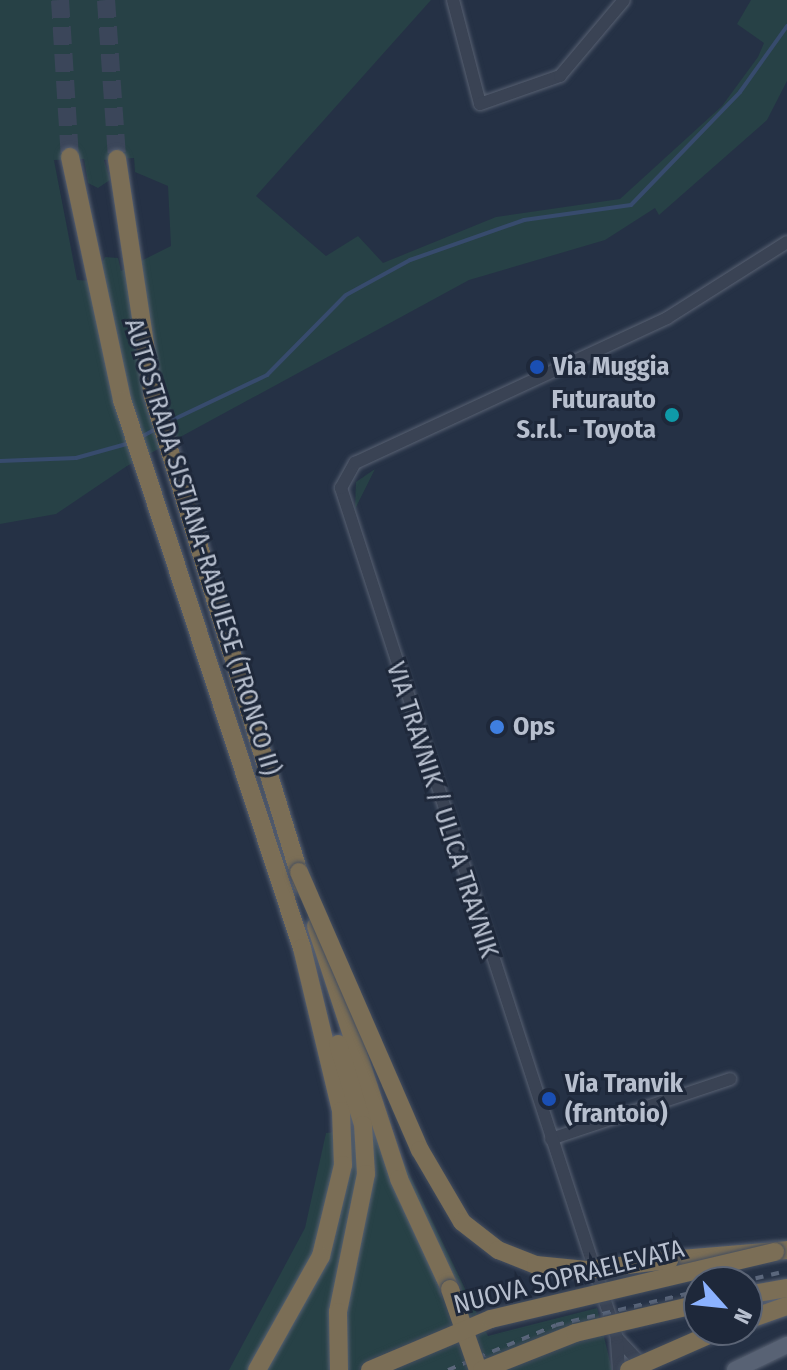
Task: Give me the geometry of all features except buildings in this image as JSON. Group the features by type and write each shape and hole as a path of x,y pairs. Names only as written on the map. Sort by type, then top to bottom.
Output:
{"highway":[{"name":"AUTOSTRADA SISTIANA-RABUIESE (TRONCO II)","path":"70,157 93,281 122,400 302,948"},
{"name":"AUTOSTRADA SISTIANA-RABUIESE (TRONCO II)","path":"117,159 129,268 153,396 299,872"},
{"path":"299,872 432,1177 478,1237 517,1259 563,1269 781,1251"},
{"path":"299,872 399,1179 466,1326 480,1370 575,1333 683,1308"},
{"path":"302,948 363,1125 366,1174 338,1312 339,1370"},
{"path":"257,1370 321,1256 343,1165 330,1049 302,948"},
{"name":"NUOVA SOPRAELEVATA","path":"370,1370 491,1319 781,1251"},
{"path":"763,1292 787,1288"},
{"path":"763,1314 787,1306"},
{"path":"629,1370 684,1346"}],"main road":[{"path":"735,1370 784,1349"}],"street":[{"path":"453,0 480,104 560,76 624,0"},
{"name":"VIA TRAVNIK / ULICA TRAVNIK","path":"619,1370 617,1338 342,506 342,480 355,463 697,303 787,242"},
{"path":"551,1139 730,1079"},
{"name":"VIA TRAVNIK / ULICA TRAVNIK","path":"617,1338 647,1370"}],"green space":[{"path":"0,0 431,0 256,196 326,256 358,236 383,263 496,217 620,199 722,106 758,57 764,43 737,24 751,0 787,0 787,81 767,120 659,215 655,208 605,240 469,280 127,466 56,514 0,524","holes":["134,158 135,172 168,186 171,246 121,271 118,258 105,257 93,281 77,280 54,160 84,159 88,183 98,188 110,180 104,160"]},
{"path":"375,469 355,509 356,482"},
{"path":"386,1126 488,1336 597,1308 612,1370 229,1370 305,1228 326,1133"}],"waterway":[{"path":"166,423 267,375 346,295 410,260 524,220 631,205 740,92 787,26"},
{"path":"141,437 158,428"},
{"path":"0,461 76,458 130,443"}],"tunnel":[{"path":"60,0 70,157"},
{"path":"106,0 117,159"}],"railway":[{"path":"763,1277 787,1271"},
{"path":"448,1370 556,1325 683,1295"}],"place":[{"name":"Via Muggia","path":"537,367"},
{"name":"Futurauto S.r.l. - Toyota","path":"672,415"},
{"name":"Ops","path":"497,727"},
{"name":"Via Tranvik (frantoio)","path":"549,1099"}]}
